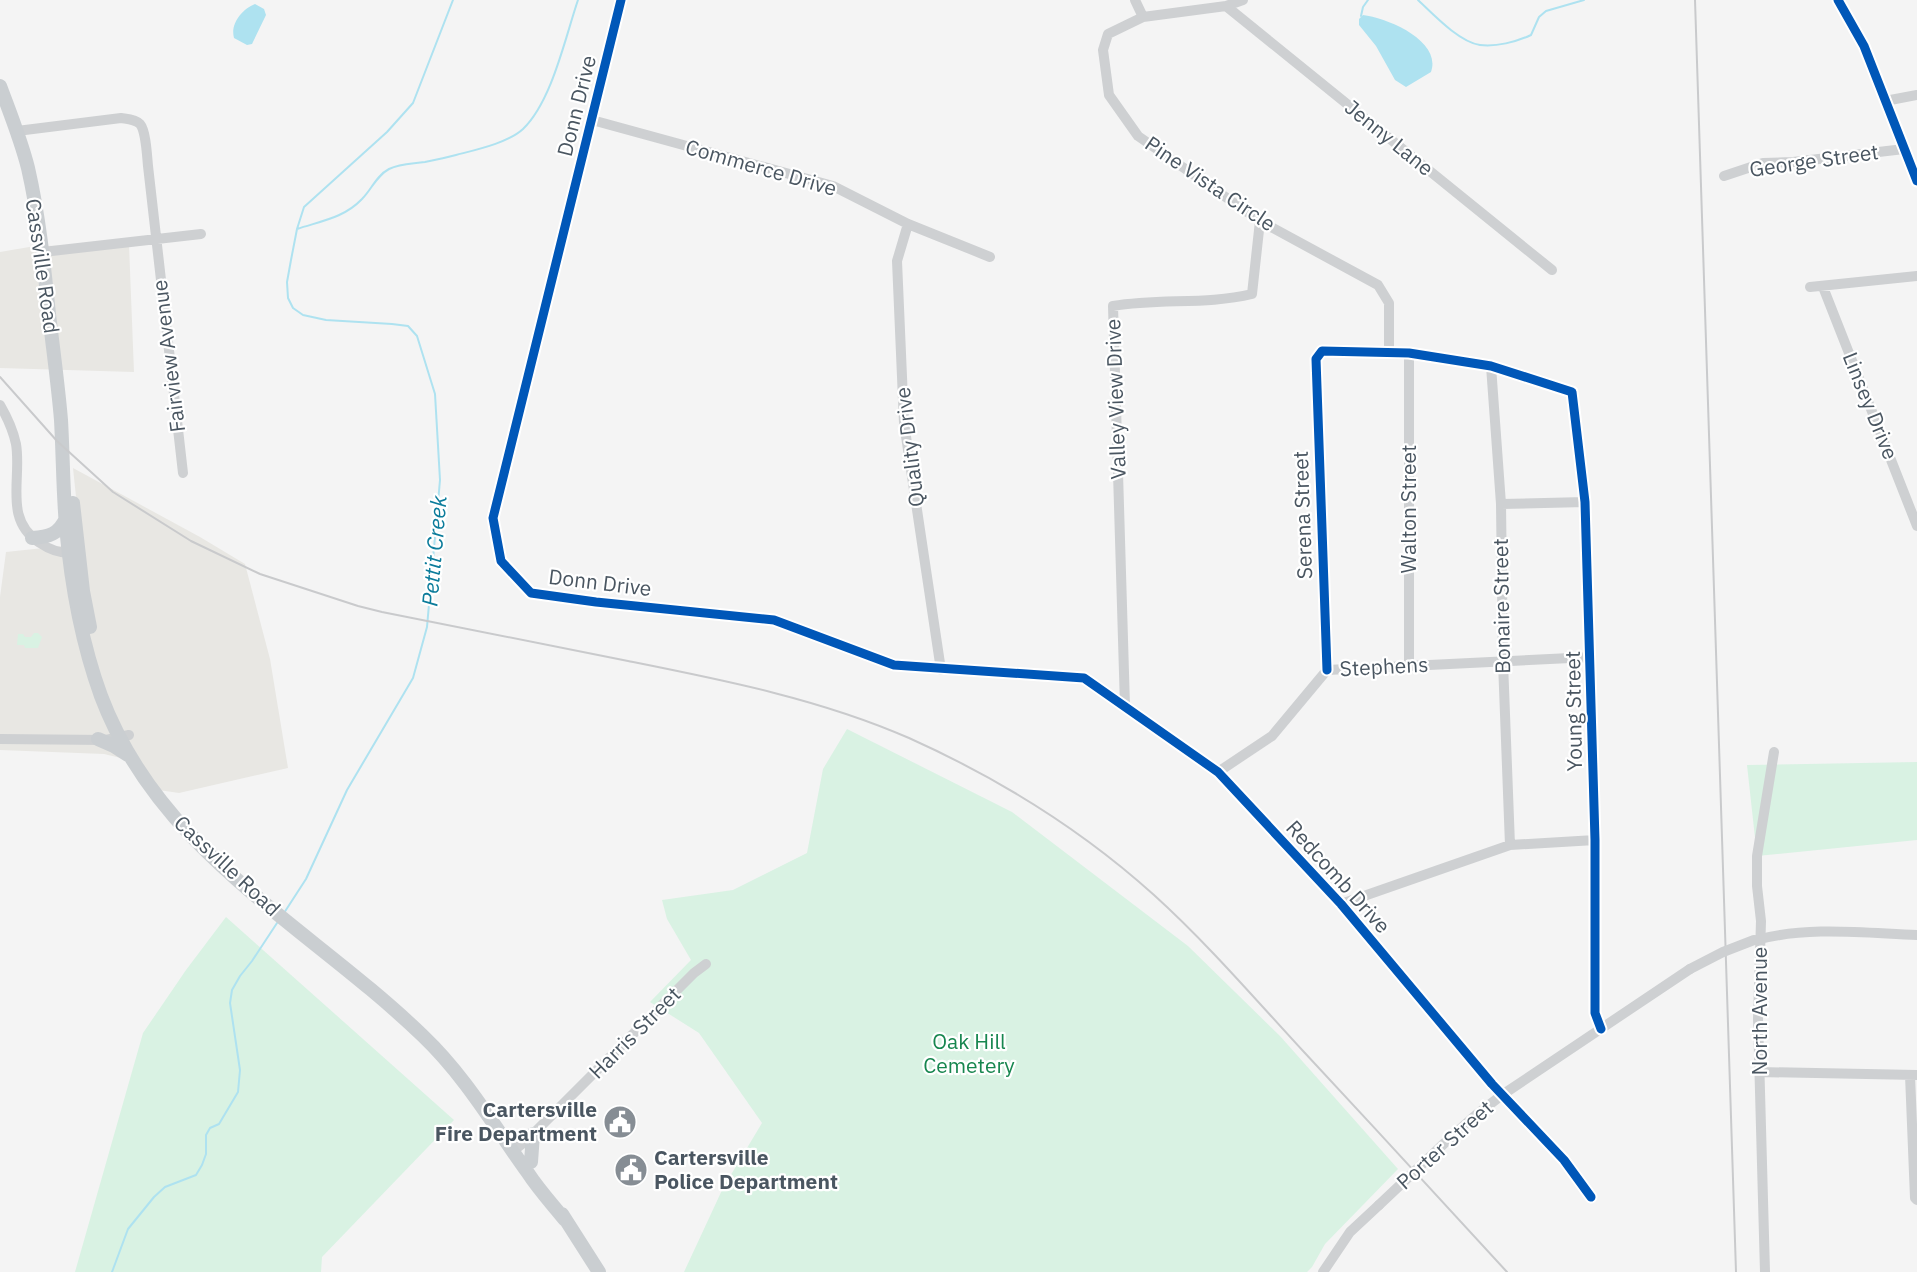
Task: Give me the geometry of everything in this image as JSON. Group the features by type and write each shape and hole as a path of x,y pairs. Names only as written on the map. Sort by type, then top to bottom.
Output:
{"main road":[{"name":"Cassville Road","path":"0,86 17,131 30,181 43,252 61,422 66,518 98,656 130,756 173,817 199,845 417,1018 443,1044 466,1069 516,1148 535,1183 565,1220"},
{"name":"Cassville Road","path":"61,422 66,441 79,621 109,714 173,803 230,869"},
{"path":"32,538 56,533 66,518"},
{"path":"109,714 105,727 96,740 114,746 130,756"},
{"path":"531,1162 533,1134"},
{"name":"Cassville Road","path":"516,1148 531,1162 599,1272"}],"street":[{"name":"Donn Drive","path":"621,0 493,518 501,561 531,593 774,620 894,666 1084,678 1125,706"},
{"path":"1135,0 1143,17"},
{"name":"Pine Vista Circle","path":"1242,0 1226,6 1143,17 1108,34 1103,50 1109,95 1138,136 1260,221 1377,285 1389,303 1389,353"},
{"path":"1838,0 1864,46 1917,181"},
{"name":"Jenny Lane","path":"1226,6 1552,270"},
{"path":"1885,101 1917,95"},
{"name":"Fairview Avenue","path":"17,131 122,118 140,124 144,133 183,473"},
{"name":"Commerce Drive","path":"592,120 833,186 908,224 990,257"},
{"name":"George Street","path":"1724,176 1763,163 1793,162 1904,149"},
{"name":"Valley View Drive","path":"1125,706 1113,306 1139,302 1228,300 1252,294 1260,221"},
{"name":"Quality Drive","path":"908,224 897,261 904,423 941,670"},
{"path":"43,252 201,234"},
{"path":"1810,287 1917,276"},
{"name":"Linsey Drive","path":"1823,287 1915,512 1917,526"},
{"name":"Serena Street","path":"1327,670 1316,359 1323,351 1389,353"},
{"path":"1389,353 1491,366"},
{"name":"Walton Street","path":"1409,354 1409,665"},
{"name":"Young Street","path":"1491,366 1572,392 1586,502 1595,840 1595,1013 1601,1029"},
{"name":"Bonaire Street","path":"1491,366 1501,504 1503,662 1510,846"},
{"path":"0,405 16,444 18,463 16,504 25,530 32,538 51,549 74,553"},
{"path":"1501,504 1586,502"},
{"name":"Stephens","path":"1218,772 1272,736 1327,670 1591,657"},
{"name":"Redcomb Drive","path":"1125,706 1218,772 1341,904 1502,1095 1564,1160 1591,1197"},
{"path":"0,739 96,740 124,736"},
{"name":"North Avenue","path":"1765,1272 1759,1072 1757,856 1774,752"},
{"path":"1341,904 1510,846 1595,840"},
{"name":"Porter Street","path":"1323,1272 1350,1232 1476,1115 1502,1095 1690,969 1723,952 1757,939 1788,933 1917,935"},
{"name":"Harris Street","path":"516,1148 706,964"},
{"path":"1759,1072 1913,1075 1915,1198 1917,1200"}],"shaded area":[{"path":"129,245 134,372 0,368 0,252 35,246"},
{"path":"73,468 245,564 270,659 288,768 179,793 145,788 125,759 104,754 0,750 0,597 6,552 81,544"}],"green space":[{"path":"34,633 42,637 38,648 25,648 24,645 17,645 18,634 31,637"},
{"name":"Oak Hill Cemetery","path":"847,729 1012,812 1188,946 1280,1036 1398,1169 1325,1244 1307,1272 684,1272 723,1188 762,1123 699,1033 650,1002 691,960 667,919 662,900 733,890 807,853 823,769"},
{"path":"1917,762 1917,840 1757,856 1747,765"},
{"path":"226,917 454,1120 322,1257 321,1272 75,1272 143,1033"}],"water":[{"path":"255,4 264,9 266,15 252,44 247,45 234,38 234,27 242,13"},
{"path":"1363,15 1398,26 1421,41 1429,50 1432,61 1431,72 1406,87 1395,80 1376,46 1359,25 1359,19"}],"waterway":[{"name":"Pettit Creek","path":"284,913 306,879 347,790 413,678 427,627 440,480 435,394 417,336 408,326 326,320 303,315 293,308 288,298 287,282 291,260 304,207 387,132 413,103 453,0"},
{"name":"Pettit Creek","path":"297,229 348,211 362,199 381,175 393,167 482,148 517,134 533,117 550,86 578,0"},
{"path":"1361,16 1368,0"},
{"path":"1418,0 1455,33 1480,45 1506,43 1531,35 1539,17 1546,11 1584,0"},
{"name":"Pettit Creek","path":"112,1272 128,1229 154,1197 165,1187 196,1175 206,1154 206,1135 210,1128 219,1124 238,1092 240,1070 230,1003 232,990 279,920"}],"railway":[{"path":"1695,0 1736,1272"},
{"path":"0,377 57,441 113,492 191,541 260,574 382,612 699,676 771,692 841,712 909,738 1007,788 1098,849 1174,914 1231,972 1507,1272"}],"cycle path":[{"path":"621,0 493,518 501,561 531,593 774,620 894,665 1084,678 1218,772 1341,904 1492,1084 1564,1160 1591,1197"},
{"path":"1838,0 1864,46 1917,181"},
{"path":"1327,670 1316,359 1322,351 1409,353 1491,366 1572,392 1585,502 1595,840 1595,1013 1601,1029"}],"place":[{"name":"Cartersville Fire Department","path":"620,1122"},
{"name":"Cartersville Police Department","path":"631,1170"}]}
